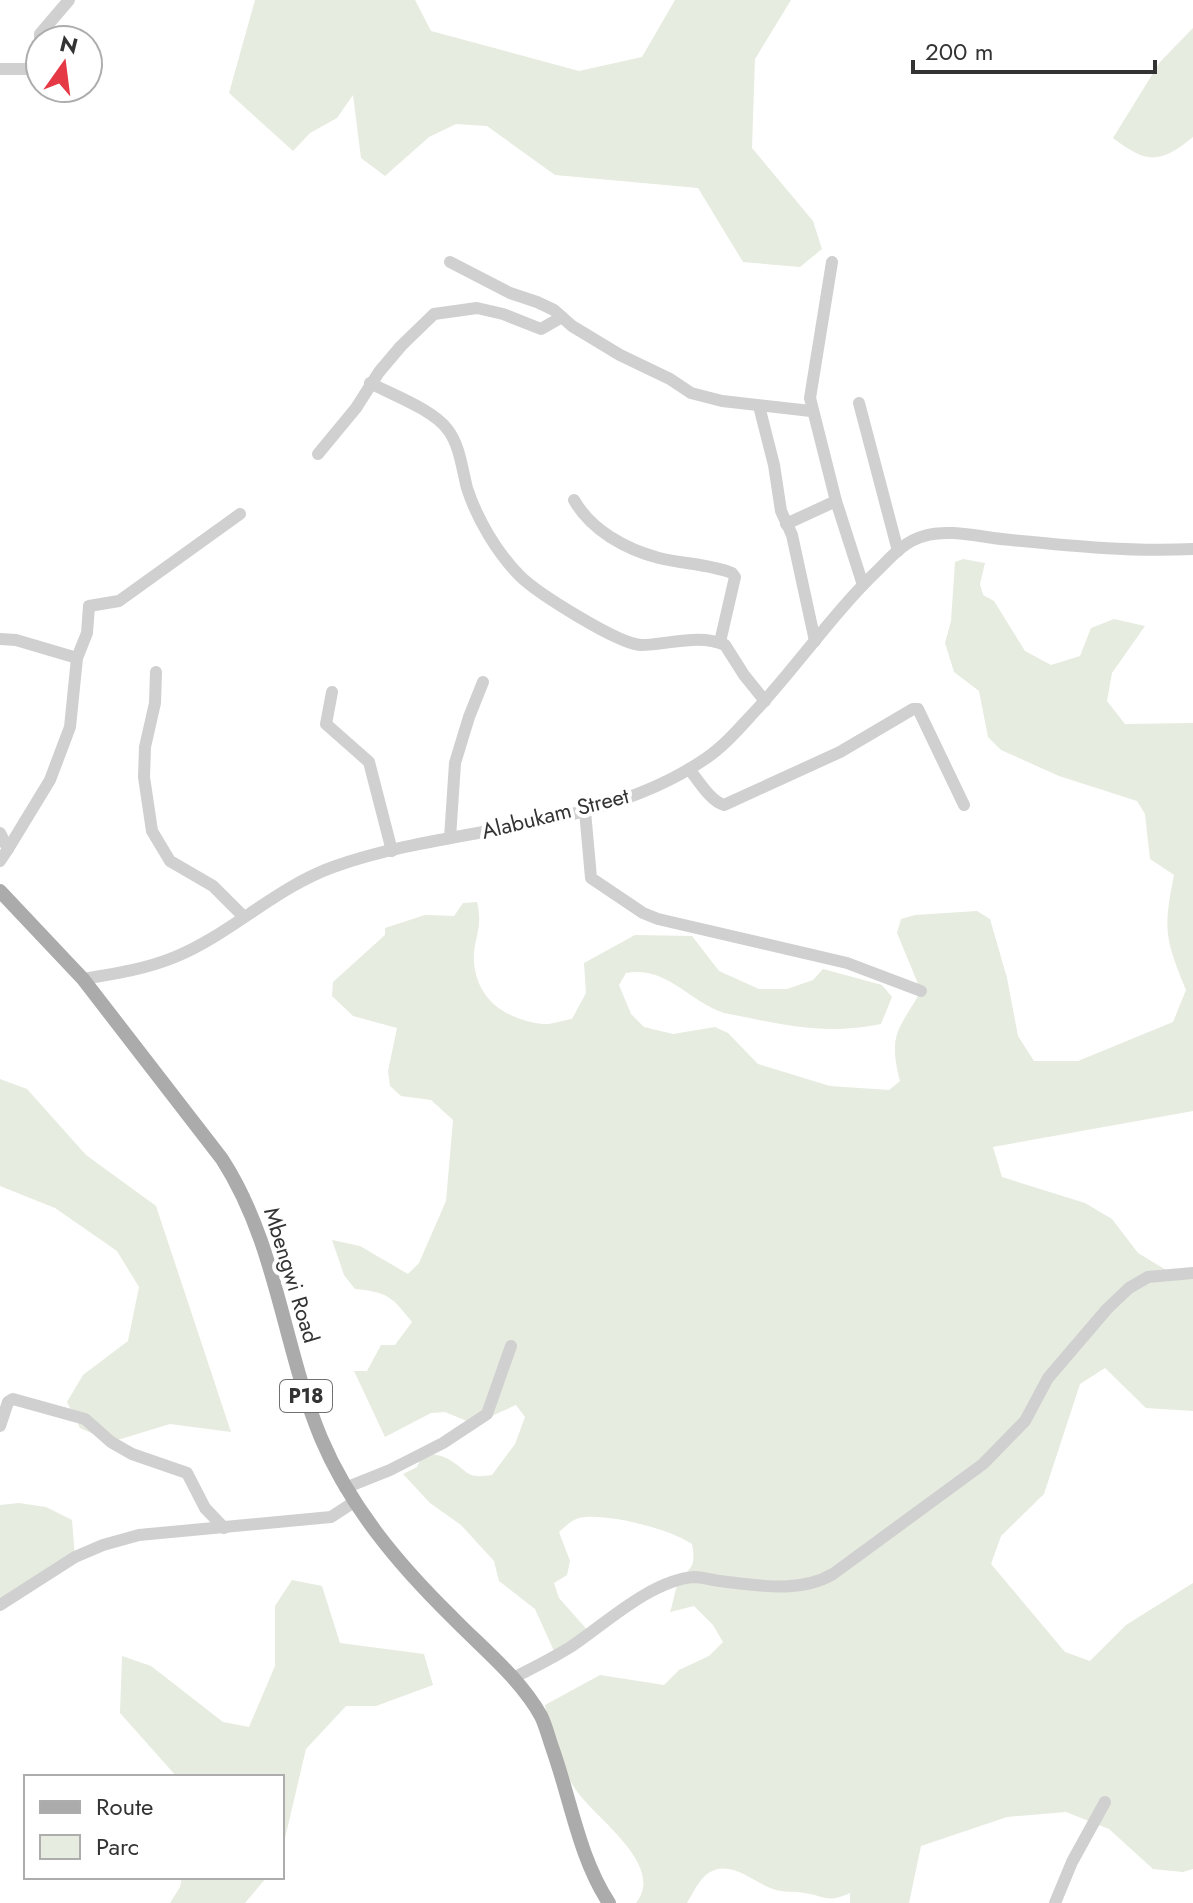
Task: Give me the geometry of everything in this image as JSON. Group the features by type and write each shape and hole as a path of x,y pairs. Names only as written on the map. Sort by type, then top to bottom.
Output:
{"main road":[{"name":"Mbengwi Road","path":"0,891 83,979 222,1159 239,1186 277,1292 320,1437 345,1488 368,1524 432,1598 513,1678 541,1716 565,1783 583,1850 609,1903"}],"street":[{"path":"49,24 69,0"},
{"path":"0,69 24,69"},
{"path":"450,262 510,293 537,302 620,355 670,379 691,393 759,406 811,411"},
{"path":"832,262 811,381 811,411 863,585"},
{"path":"318,454 356,408 370,383 401,346 434,314 477,308 503,314 541,329 562,317"},
{"path":"370,383 431,415 448,429 484,528 521,577 582,619 632,644 692,640 720,642 765,701"},
{"path":"859,403 898,551"},
{"path":"759,406 776,472 781,511 792,535 815,641"},
{"path":"574,500 584,517 626,545 658,558 732,573 735,577 720,642"},
{"path":"786,524 836,501"},
{"path":"0,861 50,780 70,727 77,658 87,633 89,606 119,601 240,514"},
{"name":"Alabukam Street","path":"83,979 129,971 176,957 271,898 333,867 450,838 585,811 629,798 689,769 729,740 863,585 910,541 926,535 952,533 1102,548 1193,549"},
{"path":"0,639 16,640 77,658"},
{"path":"156,672 155,703 145,747 144,777 152,831 170,861 213,886 244,917"},
{"path":"450,838 455,763 483,682"},
{"path":"332,692 326,724 369,762 392,851"},
{"path":"689,769 713,798 724,805 840,752 913,709 918,709 964,805"},
{"path":"585,811 591,878 643,913 705,931 847,963 921,991"},
{"path":"0,833 8,849"},
{"path":"513,1678 573,1645 635,1600 678,1582 695,1577 766,1587 801,1585 833,1574 983,1464 1025,1421 1048,1378 1129,1288 1148,1277 1193,1273"},
{"path":"345,1488 433,1448 487,1414 511,1346"},
{"path":"0,1426 8,1402 13,1399 85,1419 111,1442 132,1454 187,1473 205,1508 224,1528"},
{"path":"0,1605 75,1557 103,1545 139,1535 331,1517 354,1502"},
{"path":"1055,1903 1072,1862 1105,1802"}],"green space":[{"path":"255,0 415,0 431,31 579,71 642,57 675,0 791,0 755,59 752,148 813,221 822,249 800,267 743,262 698,188 555,175 487,126 456,124 429,137 385,176 361,158 353,95 337,118 310,133 293,151 229,93"},
{"path":"1193,28 1193,137 1162,156 1135,153 1113,138 1160,62"},
{"path":"963,559 985,563 980,584 983,595 994,601 1025,651 1051,665 1080,656 1091,628 1114,619 1145,626 1112,673 1107,701 1125,724 1193,723 1193,1111 993,1147 1002,1177 1085,1203 1112,1219 1138,1253 1171,1273 1193,1279 1193,1411 1146,1408 1105,1368 1080,1384 1044,1494 1001,1536 991,1564 1065,1652 1090,1661 1126,1625 1193,1583 1193,1869 1183,1872 1153,1869 1109,1829 1066,1812 1007,1817 921,1846 909,1903 850,1903 850,1893 832,1898 781,1891 737,1871 722,1869 706,1875 687,1903 636,1903 643,1888 642,1873 635,1857 583,1799 568,1777 555,1748 545,1705 600,1675 664,1685 679,1670 709,1656 723,1642 713,1625 694,1606 670,1612 680,1580 692,1566 692,1544 656,1528 611,1518 582,1517 568,1524 559,1532 570,1561 567,1575 554,1583 559,1598 590,1633 554,1651 535,1609 499,1581 494,1561 461,1525 430,1503 403,1474 417,1467 423,1453 447,1458 468,1474 492,1475 515,1444 525,1417 516,1405 474,1424 445,1412 431,1413 385,1437 354,1371 367,1371 381,1345 395,1345 412,1322 388,1297 355,1289 344,1275 332,1240 360,1246 408,1274 419,1263 446,1201 453,1120 431,1100 401,1096 390,1086 388,1071 397,1028 353,1016 332,996 333,982 385,935 385,928 425,915 454,916 463,903 477,902 479,928 474,963 481,988 506,1013 529,1022 549,1024 572,1019 586,993 584,963 635,935 692,936 719,971 759,989 787,989 813,980 823,969 882,985 892,997 881,1024 820,1029 724,1013 666,979 641,972 626,973 619,985 631,1014 644,1027 673,1034 715,1027 728,1033 758,1064 830,1086 889,1090 900,1081 895,1053 897,1033 921,991 897,933 901,919 915,915 977,911 990,919 1007,978 1018,1036 1034,1061 1078,1061 1173,1022 1186,990 1168,934 1168,909 1174,875 1150,859 1145,814 1137,801 1059,776 1001,750 988,737 979,691 954,672 945,643 951,621 955,562"},
{"path":"0,1079 27,1089 86,1155 156,1206 231,1432 170,1424 111,1442 80,1428 67,1402 83,1375 128,1341 139,1287 117,1251 55,1208 0,1186"},
{"path":"19,1503 46,1507 72,1520 75,1557 0,1605 0,1505"},
{"path":"292,1580 322,1586 340,1643 424,1654 433,1685 376,1706 346,1706 306,1749 284,1842 284,1775 175,1775 120,1713 122,1656 151,1666 223,1722 249,1727 275,1666 275,1606"},
{"path":"182,1879 265,1879 245,1903 170,1903"}]}
